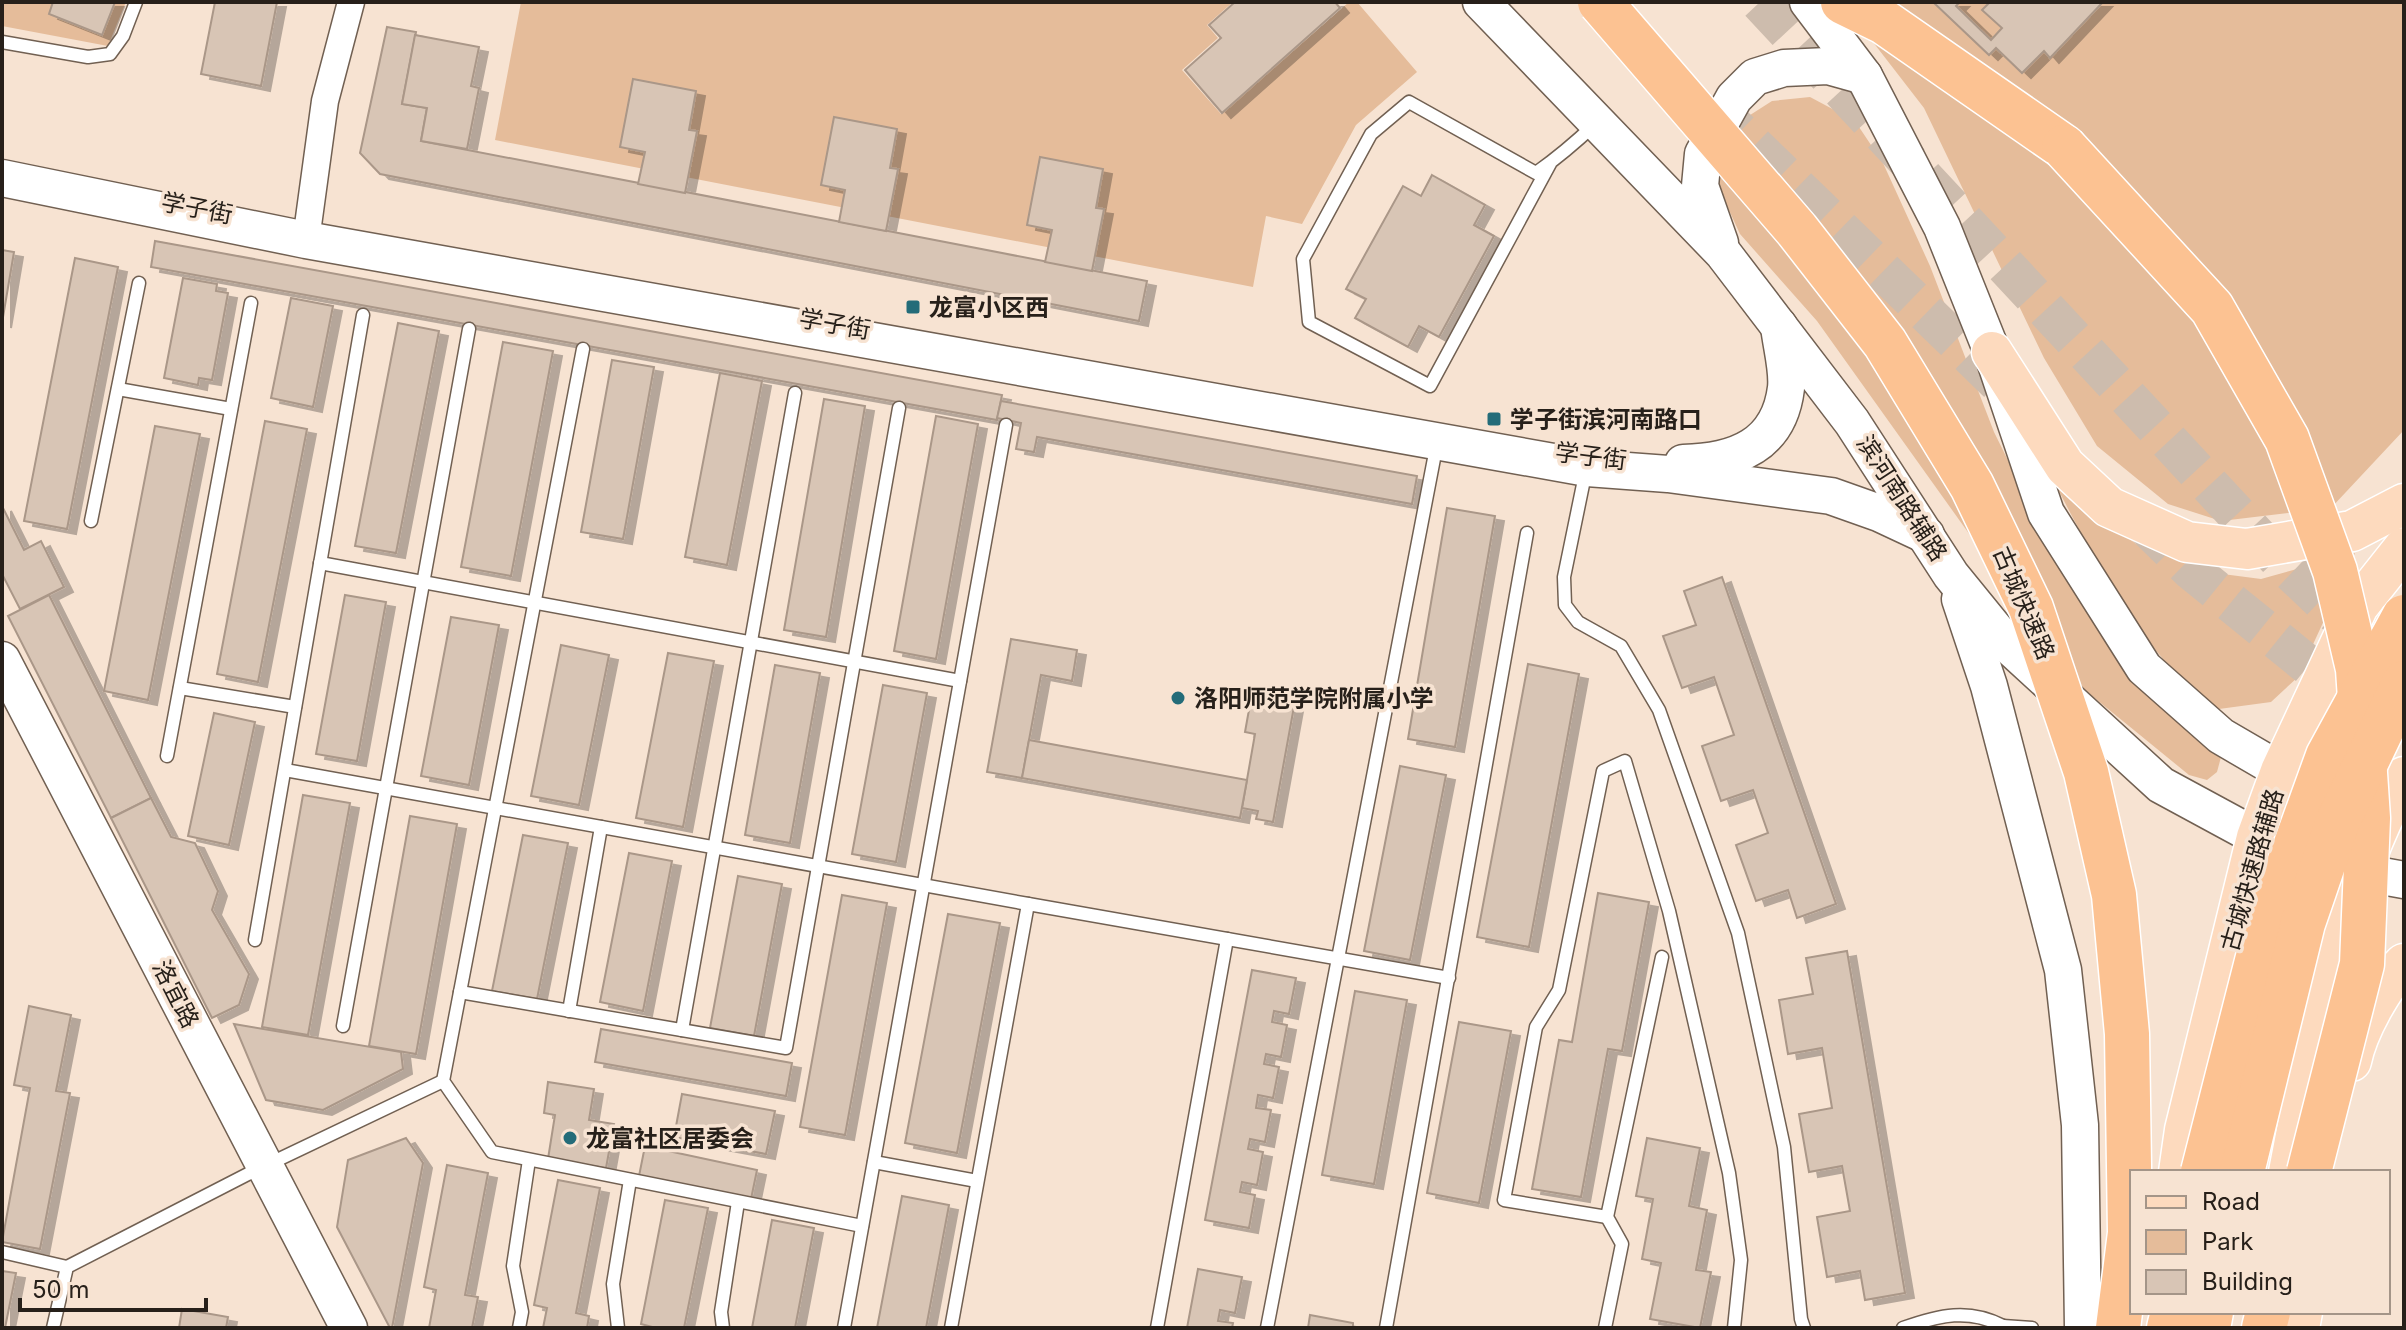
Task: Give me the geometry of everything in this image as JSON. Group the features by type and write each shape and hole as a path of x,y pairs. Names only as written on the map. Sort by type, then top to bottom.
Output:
{"highway":[{"name":"古城快速路","path":"1600,2 1797,230 1885,343 1972,486 2031,608 2086,772 2114,895 2127,1034 2130,1233 2118,1328"},
{"path":"1843,2 1884,22 2064,147 2212,308 2287,439 2335,571 2358,669 2368,818 2362,964 2310,1170"},
{"path":"2204,1170 2265,930 2328,756 2404,617"},
{"path":"2242,1170 2303,923 2338,821 2404,683"}],"main road":[{"path":"1584,2 1689,82"},
{"path":"1992,352 2065,466 2109,507 2187,542 2247,549 2352,531 2404,504"},
{"name":"古城快速路辅路","path":"2179,1170 2185,1130 2257,837 2281,771 2358,606 2404,548"},
{"path":"2289,1170 2333,964 2360,872 2394,816 2404,777"},
{"path":"2330,1170 2354,1047 2390,977 2404,964"}],"street":[{"path":"307,235 325,101 351,2"},
{"name":"滨河南路辅路","path":"1481,2 1723,253 1852,422 1951,575 2008,645 2161,785 2257,837 2360,872 2404,880"},
{"path":"1808,2 1864,76 1942,227 1992,352 2046,513 2144,668 2221,736 2281,771 2394,816"},
{"path":"1723,253 1700,186 1703,154 1734,98 1755,77 1784,68 1828,66 1864,76"},
{"name":"学子街","path":"2,168 307,235"},
{"name":"学子街","path":"2,178 1438,437 1587,463 1669,469"},
{"path":"1669,469 1710,463 1754,448 1780,419 1787,385 1779,326"},
{"path":"1669,469 1831,496 1879,513 1926,535"},
{"path":"1951,575 1989,686 2063,970 2080,1125 2083,1328"},
{"name":"洛宜路","path":"2,660 257,1170 326,1328"},
{"name":"洛宜路","path":"2,702 257,1170 349,1328"}],"lane":[{"path":"2,42 88,57 110,54 123,36 136,2"},
{"path":"1551,162 1430,386 1309,322 1303,259 1371,134 1409,102 1536,173 1551,162 1569,150 1596,123"},
{"path":"91,521 139,283"},
{"path":"167,756 251,303"},
{"path":"255,940 363,315"},
{"path":"343,1026 469,329"},
{"path":"583,349 443,1081 492,1152 862,1226"},
{"path":"118,389 231,409"},
{"path":"682,1030 795,393"},
{"path":"460,992 786,1048 899,408"},
{"path":"844,1328 1006,425"},
{"path":"1267,1328 1438,437"},
{"path":"1587,463 1564,577 1565,605 1578,622 1621,646 1659,710 1738,933 1784,1147 1800,1325"},
{"path":"1386,1328 1527,533"},
{"path":"320,563 960,681"},
{"path":"180,688 295,707"},
{"path":"1607,1217 1504,1200 1536,1027 1559,990 1603,771 1625,761 1669,911 1729,1173 1741,1260 1734,1328"},
{"path":"285,770 1449,978"},
{"path":"569,1011 601,827"},
{"path":"951,1328 1028,904"},
{"path":"1157,1328 1227,939"},
{"path":"1605,1328 1622,1244 1607,1217 1662,957"},
{"path":"2,1252 67,1267 257,1170 443,1081"},
{"path":"519,1328 522,1312 513,1266 529,1160"},
{"path":"874,1162 977,1181"},
{"path":"618,1328 613,1284 630,1180"},
{"path":"723,1328 721,1312 738,1202"},
{"path":"53,1328 67,1267"},
{"path":"1903,1328 1926,1320 1964,1314 1984,1316 2002,1327 2032,1328"}],"green space":[{"path":"2,2 126,2 108,46 2,26"},
{"path":"521,2 1233,2 1207,25 1218,38 1182,70 1221,114 1349,2 1357,2 1417,72 1356,125 1302,224 1266,216 1253,287 495,140"},
{"path":"1842,2 2404,2 2404,430 2331,508 2221,521 2168,504 2097,446 2044,358 1924,108"},
{"path":"1810,97 1855,121 1883,163 1930,266 1994,432 2058,562 2117,659 2190,733 2221,757 2217,772 2207,780 2189,775 2075,682 1817,321 1740,234 1717,184 1747,117 1772,101"},
{"path":"2043,461 2077,496 2136,544 2215,573 2261,579 2355,553 2298,677 2271,702 2219,709 2189,685 2152,646 2117,596"}],"building":[{"path":"53,2 115,2 102,35 49,14"},
{"path":"215,2 277,2 261,86 201,74"},
{"path":"1235,2 1335,2 1340,8 1222,113 1185,70 1221,38 1209,25"},
{"path":"1933,2 1960,2 1956,6 1991,40 2002,28 1982,10 1990,2 2103,2 2050,58 2044,51 2022,73 1996,48 1989,55"},
{"path":"387,27 416,32 402,104 427,108 421,141 1147,281 1139,321 380,174 360,153"},
{"path":"415,35 479,47 471,86 479,88 467,149 421,141 427,108 402,104"},
{"path":"633,79 696,91 689,130 697,131 685,193 638,184 645,152 620,147"},
{"path":"834,117 897,129 890,168 898,169 886,231 839,222 845,190 821,185"},
{"path":"1040,157 1103,169 1096,208 1104,209 1092,271 1045,262 1052,230 1027,225"},
{"path":"1432,175 1485,205 1474,225 1494,236 1439,337 1419,326 1408,347 1355,318 1366,299 1346,289 1403,186 1421,196"},
{"path":"155,241 1002,395 997,420 151,267"},
{"path":"2,250 14,252 2,323"},
{"path":"75,258 118,267 67,529 24,521"},
{"path":"183,278 217,284 216,291 228,293 212,380 199,378 198,385 164,378"},
{"path":"291,298 333,306 313,407 271,398"},
{"path":"398,323 439,331 396,553 355,546"},
{"path":"503,342 553,351 511,576 461,567"},
{"path":"612,360 654,367 623,539 581,532"},
{"path":"720,373 762,381 727,565 685,557"},
{"path":"824,399 865,406 826,637 784,630"},
{"path":"1001,401 1417,476 1412,504 1037,437 1034,452 1016,449 1021,423 997,418"},
{"path":"936,416 978,424 936,659 894,651"},
{"path":"265,421 307,429 258,682 217,674"},
{"path":"155,426 200,434 148,700 104,691"},
{"path":"2,506 24,550 41,541 64,587 20,609 2,574"},
{"path":"1447,508 1495,516 1455,747 1408,739"},
{"path":"1722,577 1836,904 1797,918 1788,890 1756,901 1736,845 1768,833 1753,790 1721,801 1702,746 1734,735 1714,677 1682,688 1663,636 1696,625 1684,591"},
{"path":"49,595 151,798 111,818 8,616"},
{"path":"345,595 386,602 357,761 316,754"},
{"path":"451,617 499,625 469,785 421,776"},
{"path":"1011,639 1077,650 1072,681 1041,675 1022,778 987,772"},
{"path":"561,645 609,655 579,805 531,796"},
{"path":"668,653 714,661 683,827 636,818"},
{"path":"1528,664 1579,674 1529,947 1477,937"},
{"path":"775,665 820,673 790,843 745,835"},
{"path":"883,685 927,693 896,862 852,854"},
{"path":"1252,693 1295,701 1273,822 1256,819 1258,811 1242,808 1255,734 1245,732"},
{"path":"214,713 255,722 229,845 188,836"},
{"path":"1029,740 1247,780 1240,818 1022,778"},
{"path":"1400,766 1446,775 1410,960 1364,951"},
{"path":"303,795 350,803 308,1035 262,1027"},
{"path":"151,798 171,837 195,843 218,891 212,910 249,974 239,1005 212,1018 111,818"},
{"path":"410,816 457,824 416,1054 369,1046"},
{"path":"523,835 568,843 537,999 492,991"},
{"path":"629,853 672,861 643,1011 600,1002"},
{"path":"738,876 782,884 754,1036 710,1028"},
{"path":"1598,893 1649,902 1622,1051 1608,1049 1581,1197 1532,1189 1559,1040 1572,1042"},
{"path":"842,895 887,903 845,1135 800,1127"},
{"path":"948,914 1000,923 957,1153 905,1143"},
{"path":"1847,951 1905,1293 1865,1300 1860,1271 1827,1277 1817,1217 1850,1211 1842,1166 1809,1172 1799,1114 1832,1108 1822,1048 1788,1054 1779,1000 1813,994 1806,958"},
{"path":"1252,970 1296,978 1289,1014 1274,1011 1272,1022 1287,1025 1281,1057 1266,1054 1264,1064 1279,1067 1273,1098 1258,1095 1256,1108 1271,1110 1265,1142 1250,1139 1248,1149 1263,1152 1257,1185 1242,1182 1240,1192 1255,1195 1249,1228 1205,1220"},
{"path":"1355,991 1407,1000 1374,1184 1322,1175"},
{"path":"29,1006 71,1015 56,1091 70,1093 40,1249 2,1242 30,1088 14,1085"},
{"path":"1459,1022 1511,1031 1479,1203 1427,1193"},
{"path":"234,1024 401,1052 403,1069 323,1110 266,1100"},
{"path":"601,1029 792,1063 786,1096 595,1062"},
{"path":"548,1082 594,1089 589,1120 614,1124 606,1168 548,1159 555,1115 544,1113"},
{"path":"682,1094 775,1111 766,1154 674,1137"},
{"path":"406,1138 423,1163 390,1328 337,1227 348,1160"},
{"path":"1647,1138 1700,1148 1689,1206 1707,1210 1696,1270 1711,1272 1700,1328 1650,1319 1661,1263 1642,1259 1653,1199 1636,1196"},
{"path":"645,1146 757,1170 751,1199 639,1176"},
{"path":"447,1165 488,1173 465,1295 478,1297 472,1328 429,1328 436,1290 424,1287"},
{"path":"558,1180 600,1188 576,1313 589,1316 587,1328 543,1328 547,1308 534,1305"},
{"path":"902,1196 949,1205 926,1328 877,1328"},
{"path":"665,1200 708,1208 684,1328 656,1328 641,1324"},
{"path":"772,1220 814,1228 795,1328 752,1328"},
{"path":"1198,1269 1242,1277 1235,1313 1220,1310 1218,1321 1233,1323 1232,1328 1187,1328"},
{"path":"2,1271 16,1273 5,1328 2,1328"},
{"path":"182,1309 228,1317 226,1328 179,1328"},
{"path":"1310,1315 1353,1323 1353,1328 1308,1328"}],"tunnel":[{"path":"1760,2 2283,564 2357,634"},
{"path":"1711,104 2013,397"},
{"path":"2142,522 2191,570 2404,743"}],"place":[{"name":"龙富小区西","path":"913,307"},
{"name":"学子街滨河南路口","path":"1494,419"},
{"name":"洛阳师范学院附属小学","path":"1178,698"},
{"name":"龙富社区居委会","path":"570,1138"}]}
